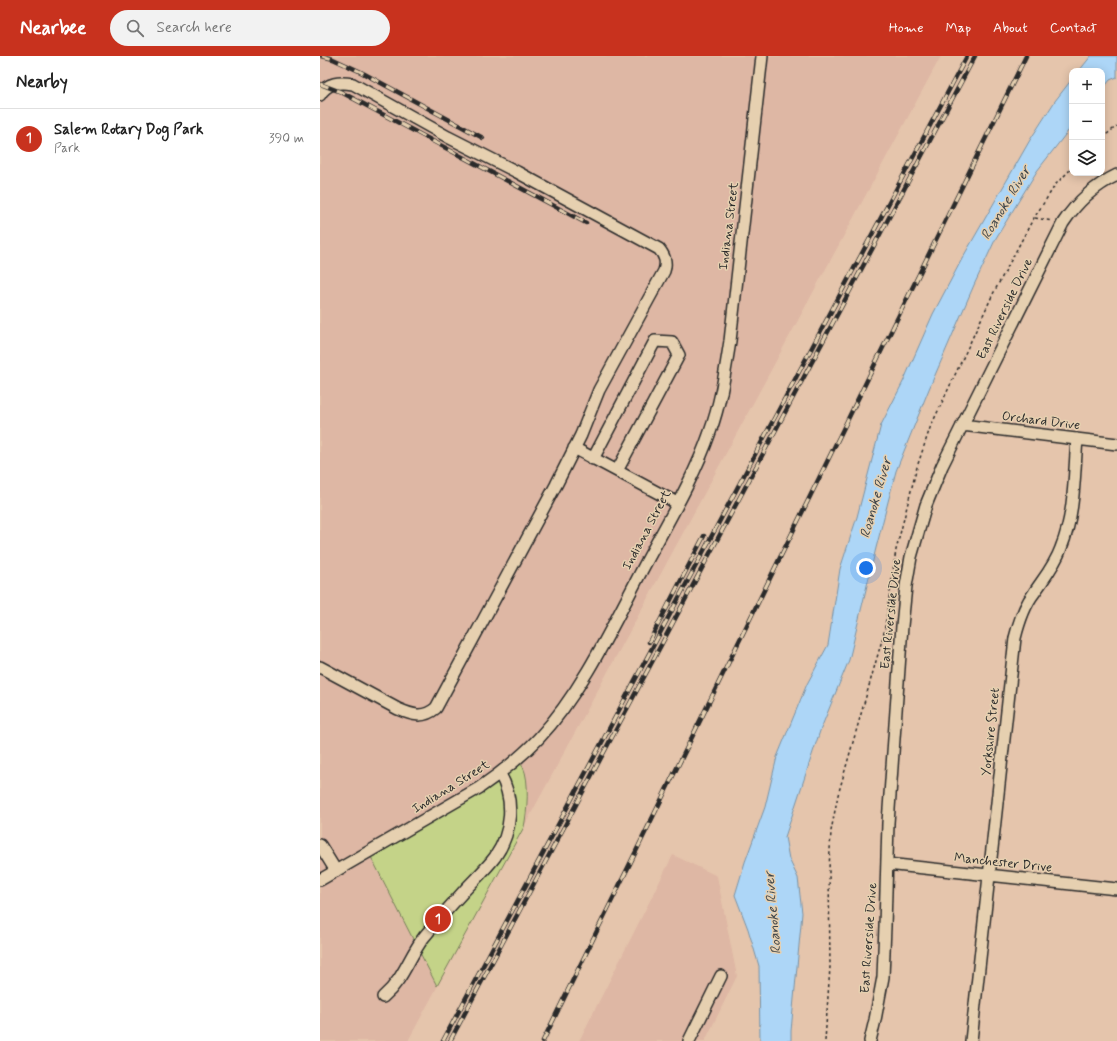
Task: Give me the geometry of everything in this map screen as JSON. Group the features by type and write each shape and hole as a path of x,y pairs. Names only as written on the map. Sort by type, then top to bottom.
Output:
{"street":[{"name":"Indiana Street","path":"320,880 474,791 500,774 540,737 557,716 575,691 606,637 700,458 719,405 724,377 762,56"},
{"path":"320,95 322,90 329,85 341,83 353,84 448,137 524,175 659,249 666,260 664,271 600,390 556,485 436,708 425,715 420,716 411,714 398,709 320,668"},
{"name":"East Riverside Drive","path":"870,1041 883,977 888,816 902,626 910,564 919,528 926,505 942,466 1063,223 1081,200 1093,189 1117,175"},
{"path":"594,459 655,341 672,342 679,355 617,471"},
{"name":"Orchard Drive","path":"962,425 1117,444"},
{"name":"Yorkshire Street","path":"971,1041 1015,638 1025,607 1055,561 1068,528 1072,510 1077,439"},
{"path":"574,448 677,503"},
{"path":"383,997 398,982 423,939 494,858 502,845 508,826 510,805 508,793 500,774"},
{"path":"320,845 336,871"},
{"name":"Manchester Drive","path":"887,864 1117,889"},
{"path":"689,1041 721,976"}],"path":[{"path":"1105,136 1117,126"},
{"path":"1035,218 1063,223"}],"shaded area":[{"path":"320,56 941,56 408,1041 320,1041"},
{"path":"673,855 717,876 737,976 705,1041 579,1041"}],"green space":[{"path":"517,759 523,767 527,780 527,805 524,827 437,986 369,853"}],"water":[{"path":"1091,56 1117,56 1117,77 1110,80 1105,86 1105,68 1081,68"},
{"name":"Roanoke River","path":"1069,83 1069,130 1037,171 996,238 929,389 896,471 849,660 820,731 785,837 789,859 798,878 802,913 791,1041 760,1041 759,966 748,929 735,895 765,807 777,757 807,684 828,645 840,569 857,517 881,425 903,382 933,314 963,257 1030,140 1055,101"}],"railway":[{"path":"322,56 333,59 359,71 483,138"},
{"path":"443,1041 967,56"},
{"path":"450,1041 975,56"},
{"path":"543,1041 1026,56"},
{"path":"320,84 341,92 586,223"},
{"path":"649,642 704,536"}],"place":[{"name":"Salem Rotary Dog Park","path":"438,919"}]}
